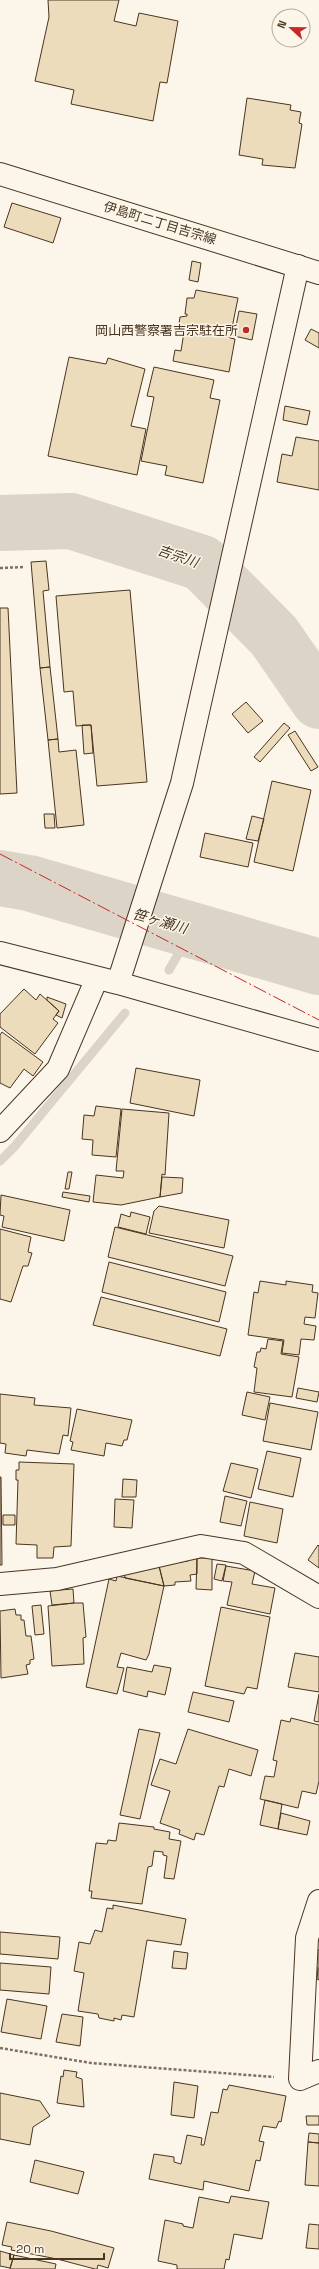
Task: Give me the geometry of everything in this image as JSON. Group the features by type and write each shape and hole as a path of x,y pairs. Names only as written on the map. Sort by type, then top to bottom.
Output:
{"street":[{"name":"伊島町二丁目吉宗線","path":"0,174 319,273"},
{"path":"118,983 182,783 234,558 298,266"},
{"path":"0,952 118,983 319,1040"},
{"path":"0,1131 58,1069 97,978"},
{"path":"0,1584 57,1579 201,1546 244,1553 319,1597"},
{"path":"309,2075 307,1938 319,1901"}],"path":[{"path":"0,568 25,567"},
{"path":"0,2048 91,2063 309,2075"}],"building":[{"path":"48,0 119,0 114,21 136,26 139,13 178,21 167,83 160,82 153,121 71,104 74,90 35,81 49,17"},
{"path":"247,98 291,105 290,110 301,112 299,123 302,124 295,168 262,165 263,159 239,155"},
{"path":"12,203 61,218 53,243 4,227"},
{"path":"192,261 201,263 198,282 189,280"},
{"path":"196,290 238,298 230,338 235,339 229,372 173,361 175,350 181,351 184,332 178,331 180,317 187,316 187,314 185,314 187,298 194,298"},
{"path":"239,311 257,314 252,340 234,336"},
{"path":"311,329 319,333 319,348 305,340"},
{"path":"69,357 106,364 108,358 145,369 131,426 146,429 137,475 48,456"},
{"path":"154,367 214,380 210,398 220,400 203,483 165,475 167,466 141,461 154,397 147,396"},
{"path":"285,406 310,411 307,425 283,420"},
{"path":"296,437 319,441 319,490 277,482 282,454 292,456"},
{"path":"46,561 49,590 43,591 50,667 40,668 31,562"},
{"path":"130,590 147,782 97,786 91,725 76,726 73,691 64,692 56,596"},
{"path":"0,608 8,608 17,793 0,794"},
{"path":"50,667 58,739 48,740 40,668"},
{"path":"246,702 263,721 248,733 232,714"},
{"path":"284,723 290,728 260,762 254,757"},
{"path":"82,725 91,725 93,753 84,754"},
{"path":"295,731 318,767 311,771 288,735"},
{"path":"58,739 59,752 76,750 84,825 57,828 48,740"},
{"path":"272,781 311,790 293,871 254,862"},
{"path":"44,814 54,814 55,828 45,828"},
{"path":"252,816 264,819 258,841 246,839"},
{"path":"205,833 253,843 248,867 200,857"},
{"path":"24,989 36,1000 40,994 59,1011 53,1019 58,1023 35,1054 0,1027 0,1014"},
{"path":"47,997 66,1004 62,1018 56,1015 59,1011 47,1000"},
{"path":"2,1032 43,1062 33,1076 24,1069 10,1088 0,1083 0,1035"},
{"path":"136,1068 200,1080 194,1116 130,1103"},
{"path":"96,1106 121,1109 116,1157 92,1155 93,1140 82,1139 84,1115 94,1116"},
{"path":"122,1109 169,1113 165,1175 162,1174 160,1197 121,1205 93,1202 96,1175 123,1178 124,1171 116,1171"},
{"path":"68,1172 72,1172 69,1189 65,1189"},
{"path":"162,1177 183,1178 182,1193 160,1197"},
{"path":"63,1192 90,1196 89,1202 62,1197"},
{"path":"1,1195 70,1210 64,1241 2,1227 4,1216 0,1215"},
{"path":"159,1206 229,1220 224,1248 149,1233 154,1211"},
{"path":"131,1212 150,1217 146,1234 118,1227 121,1214 130,1217"},
{"path":"115,1227 233,1256 225,1286 108,1257"},
{"path":"0,1229 31,1237 28,1252 32,1253 28,1266 23,1266 11,1302 0,1299"},
{"path":"109,1262 226,1292 219,1322 102,1292"},
{"path":"260,1281 286,1285 286,1281 313,1285 312,1292 318,1293 315,1318 305,1317 304,1324 316,1326 314,1340 301,1339 299,1355 282,1353 284,1340 248,1335 254,1292 258,1293"},
{"path":"101,1297 227,1329 220,1356 93,1325"},
{"path":"268,1339 283,1341 281,1354 299,1357 292,1397 254,1392 257,1368 254,1367 257,1352 260,1352 261,1348 266,1349"},
{"path":"298,1388 319,1392 317,1402 296,1398"},
{"path":"247,1392 270,1397 265,1420 242,1415"},
{"path":"0,1394 35,1398 34,1405 71,1408 68,1436 63,1435 59,1454 27,1450 26,1456 5,1453 6,1444 0,1443"},
{"path":"270,1403 318,1412 311,1450 263,1441"},
{"path":"77,1409 132,1420 127,1440 124,1440 122,1446 106,1443 104,1456 71,1450 73,1442 70,1441"},
{"path":"267,1451 301,1458 293,1497 258,1489"},
{"path":"19,1462 74,1464 71,1546 54,1547 53,1558 37,1558 37,1545 16,1544 18,1480 16,1480 16,1470 19,1470"},
{"path":"231,1463 258,1469 251,1498 223,1491"},
{"path":"1,1477 2,1565 0,1565"},
{"path":"123,1479 137,1480 136,1497 122,1497"},
{"path":"225,1496 247,1501 241,1526 220,1522"},
{"path":"115,1499 134,1500 132,1528 114,1527"},
{"path":"250,1502 283,1509 277,1543 244,1536"},
{"path":"3,1515 15,1515 15,1525 3,1525"},
{"path":"318,1545 319,1546 319,1568 308,1560"},
{"path":"188,1558 197,1558 197,1574 190,1575 191,1581 175,1582 175,1585 164,1586 158,1562 173,1563 188,1561"},
{"path":"197,1558 212,1558 212,1590 196,1589"},
{"path":"158,1562 164,1586 125,1578 124,1571"},
{"path":"217,1564 226,1565 222,1581 214,1579"},
{"path":"226,1566 255,1571 252,1584 275,1588 270,1614 227,1605 232,1582 223,1581"},
{"path":"117,1576 164,1586 149,1654 146,1660 121,1653 117,1667 124,1668 117,1694 86,1687 109,1579 116,1581"},
{"path":"59,1586 60,1590 73,1589 74,1603 52,1605 50,1591 53,1591 52,1587"},
{"path":"83,1603 86,1637 83,1638 84,1664 52,1666 48,1606"},
{"path":"41,1605 44,1634 35,1635 32,1606"},
{"path":"221,1607 270,1617 257,1689 247,1687 244,1694 205,1686"},
{"path":"15,1609 16,1615 21,1615 21,1620 24,1620 26,1636 31,1636 34,1659 30,1660 30,1664 26,1665 28,1674 1,1678 0,1611"},
{"path":"295,1653 319,1657 319,1692 288,1687"},
{"path":"154,1665 171,1668 165,1695 148,1691 147,1697 123,1691 127,1667 152,1672"},
{"path":"193,1692 234,1701 229,1722 188,1712"},
{"path":"319,1694 319,1722 314,1721"},
{"path":"291,1718 319,1725 319,1781 316,1794 302,1791 298,1808 260,1799 265,1776 274,1777 277,1761 273,1760 281,1720 290,1722"},
{"path":"139,1729 160,1733 140,1819 120,1815"},
{"path":"188,1729 258,1750 251,1776 229,1769 224,1787 219,1786 204,1835 196,1833 194,1840 179,1834 180,1830 160,1823 170,1791 151,1785 160,1759 176,1764"},
{"path":"265,1800 282,1804 278,1829 260,1825"},
{"path":"281,1813 310,1821 307,1835 278,1829"},
{"path":"119,1823 154,1827 154,1829 170,1832 169,1839 181,1841 174,1879 164,1878 167,1856 163,1855 163,1852 154,1851 152,1866 148,1867 142,1904 91,1898 92,1891 89,1891 96,1843 107,1844 108,1840 116,1841"},
{"path":"113,1905 186,1919 181,1945 147,1940 134,2017 122,2015 121,2020 114,2018 114,2021 99,2018 98,2014 78,2011 84,1973 74,1971 79,1942 90,1944 95,1930 102,1932 107,1908 113,1909"},
{"path":"0,1932 60,1937 58,1959 0,1954"},
{"path":"317,1949 319,1950 319,1980 317,1979 318,1968 316,1967"},
{"path":"174,1951 188,1953 186,1969 172,1968"},
{"path":"0,1963 51,1967 49,1994 0,1990"},
{"path":"7,1999 47,2006 41,2039 1,2032"},
{"path":"62,2014 83,2017 80,2046 56,2042"},
{"path":"64,2070 77,2072 76,2077 82,2079 84,2107 57,2103 61,2076 63,2077"},
{"path":"174,2082 198,2086 194,2118 171,2115"},
{"path":"229,2085 286,2096 281,2122 279,2121 276,2128 263,2126 259,2141 264,2142 260,2161 256,2160 249,2191 204,2181 203,2190 149,2179 154,2154 174,2157 174,2162 181,2164 187,2135 202,2138 201,2145 204,2145 211,2112 218,2113 223,2089 227,2090"},
{"path":"0,2093 40,2101 50,2116 33,2127 30,2145 0,2139"},
{"path":"306,2116 319,2116 319,2125 307,2125"},
{"path":"309,2133 319,2134 319,2143 308,2142"},
{"path":"308,2142 319,2143 319,2186 305,2185"},
{"path":"35,2160 84,2172 78,2194 30,2182"},
{"path":"231,2196 269,2202 262,2239 234,2234 229,2260 226,2259 224,2269 177,2269 177,2265 158,2261 165,2220 193,2228 199,2197 229,2203"},
{"path":"7,2222 51,2231 114,2248 108,2268 98,2265 97,2269 95,2269 57,2259 11,2250 12,2247 2,2245"},
{"path":"309,2224 319,2225 319,2249 306,2248"},
{"path":"0,2251 14,2255 10,2268 0,2266"},
{"path":"14,2255 56,2264 55,2269 10,2269"}],"waterway":[{"name":"吉宗川","path":"0,523 71,521 202,563 274,636 319,701"},
{"name":"笹ヶ瀬川","path":"0,878 29,883 319,967"},
{"path":"169,970 191,932"},
{"path":"0,1161 15,1146 125,1013"}],"power":[{"path":"0,854 319,1020"}],"place":[{"name":"岡山西警察署吉宗駐在所","path":"246,330"}]}
